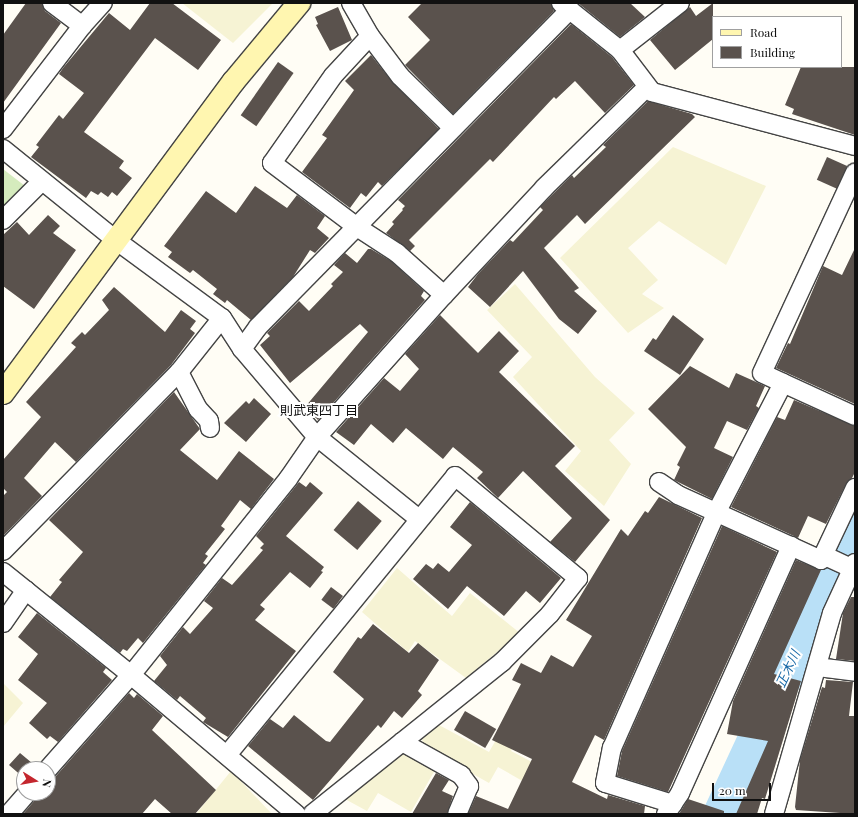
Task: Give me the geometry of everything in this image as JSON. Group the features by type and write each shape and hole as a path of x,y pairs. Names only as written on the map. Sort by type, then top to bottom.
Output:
{"street":[{"path":"52,3 82,26"},
{"path":"3,129 82,26 103,3"},
{"path":"3,393 234,81 299,3"},
{"path":"351,3 370,36 400,76 453,128"},
{"path":"620,50 680,3"},
{"path":"242,349 258,327 357,228 453,128 566,6 620,50 646,88 652,92 855,146"},
{"path":"370,36 334,76 272,163 357,228 397,253 444,295"},
{"path":"55,761 131,675 288,479 316,438 444,295 544,188 646,88"},
{"path":"3,149 117,241 222,318 242,349 316,438 419,519"},
{"path":"855,173 762,372 855,416"},
{"path":"3,220 42,181"},
{"path":"3,551 179,372 222,318"},
{"path":"179,372 198,410 209,421 210,428"},
{"path":"783,383 716,513 612,748 605,783 669,809 680,794 791,546"},
{"path":"227,755 455,476 578,578 527,639 312,814"},
{"path":"659,482 678,495 821,560 826,556 855,488"},
{"path":"774,814 832,613 851,566 826,556"},
{"path":"3,572 131,675 296,814"},
{"path":"3,623 26,590"},
{"path":"817,667 855,672"},
{"path":"402,742 460,775 469,786 456,814"},
{"path":"9,814 20,801"}],"shaded area":[{"path":"182,3 273,3 233,43"},
{"path":"673,147 766,186 726,265 659,221 628,248 658,280 642,294 664,308 628,333 560,258"},
{"path":"515,284 595,377 635,413 609,440 631,464 604,506 565,471 581,451 513,377 532,357 487,310"},
{"path":"397,568 452,616 470,593 520,633 466,678 415,641 408,652 362,612"},
{"path":"3,683 23,703 3,727"},
{"path":"439,725 489,752 504,726 519,736 511,751 551,772 540,791 498,767 489,783 423,746 422,738"},
{"path":"409,754 435,770 411,812 378,793 367,811 345,799 401,755"},
{"path":"231,771 272,814 196,814"}],"green space":[{"path":"3,169 25,186 3,207"}],"building":[{"path":"26,3 42,3 45,11 61,23 3,103 3,35"},
{"path":"150,3 172,3 221,40 198,70 155,38 84,132 124,161 119,168 132,178 117,196 112,192 108,197 101,192 98,195 91,191 86,198 31,157 39,147 36,145 59,115 63,119 84,93 59,74 63,68 109,13 130,30"},
{"path":"422,3 551,3 554,11 453,114 405,65 430,40 408,17"},
{"path":"578,3 630,3 645,17 620,37"},
{"path":"713,3 712,40 675,70 650,40 690,7 696,16"},
{"path":"338,7 352,40 330,51 316,25 318,24 315,17"},
{"path":"571,24 612,57 634,85 605,113 575,81 556,99 554,97 493,162 490,159 409,240 415,246 410,251 386,233 394,224 392,222 405,206 398,200"},
{"path":"371,55 393,83 439,129 382,186 378,182 366,197 361,193 350,208 302,172 327,138 322,135 354,90 345,81"},
{"path":"278,62 294,73 256,126 241,115"},
{"path":"855,67 855,135 792,114 794,109 785,105 801,68"},
{"path":"648,101 692,114 695,117 585,224 577,215 544,248 579,288 574,291 597,311 578,334 559,319 523,271 490,307 468,287 478,274 510,240 513,242 543,210 540,207 572,175 574,178 606,147 603,145"},
{"path":"827,157 847,166 837,189 817,180"},
{"path":"255,186 287,208 297,195 325,216 317,228 329,238 315,253 310,250 293,277 251,320 227,300 225,303 213,294 217,289 193,270 190,273 168,257 172,252 164,246 206,191 236,213"},
{"path":"48,215 60,226 53,233 76,250 34,309 3,286 3,235 17,222 29,235"},
{"path":"855,248 855,404 776,368 788,343 790,344 823,266 842,275"},
{"path":"368,249 371,249 391,261 424,291 421,296 425,300 318,420 305,407 368,332 360,324 290,383 260,345 270,336 267,333 299,301 309,311 333,286 331,284 343,272 334,265 345,253 357,263"},
{"path":"114,287 165,332 181,310 196,321 190,329 195,333 171,365 76,462 55,442 24,478 42,496 3,536 3,496 7,492 3,488 3,460 41,417 26,402 76,347 71,343 82,332 85,335 109,310 102,300"},
{"path":"440,315 478,353 499,331 519,351 499,372 575,446 555,466 610,520 575,562 550,542 572,518 523,471 498,498 477,478 483,472 453,447 443,459 406,428 393,443 371,424 354,445 336,432 384,378 400,391 419,369 405,354"},
{"path":"673,315 704,339 680,375 644,351 653,338 656,340"},
{"path":"690,366 729,388 736,373 765,386 756,406 759,408 747,430 727,421 714,448 733,457 712,499 674,480 680,467 677,465 686,447 648,409"},
{"path":"174,392 200,429 180,450 217,480 239,451 274,479 251,509 240,500 221,526 225,529 205,554 208,556 203,563 206,565 143,643 138,638 127,651 123,649 120,653 50,597 62,582 59,580 83,552 49,520"},
{"path":"254,398 271,414 246,442 224,423 246,401 249,404"},
{"path":"794,400 855,426 855,472 852,478 846,484 826,524 808,516 798,538 731,507 777,417 785,420"},
{"path":"299,482 306,487 310,482 323,493 286,536 324,567 321,571 323,572 310,588 290,572 260,605 265,609 255,620 296,651 228,737 203,722 206,718 180,696 177,700 154,681 167,665 160,656 183,627 190,634 213,608 204,601 222,578 232,585 263,550 260,548 264,544 256,536"},
{"path":"659,497 702,518 604,740 595,735 572,782 607,799 608,795 645,806 644,814 468,814 476,796 508,809 532,759 492,740 521,684 512,680 521,663 541,673 551,655 573,667 592,636 566,620 621,529 628,536 645,511 648,513"},
{"path":"358,501 382,521 357,550 334,530"},
{"path":"470,502 561,578 540,603 526,591 504,616 467,586 448,609 413,579 426,564 433,569 438,563 449,572 472,545 450,527"},
{"path":"722,526 777,552 668,792 617,776 622,751"},
{"path":"796,560 821,570 774,674 801,681 765,799 762,798 757,814 736,814 768,741 727,734 733,701"},
{"path":"331,587 343,596 333,609 321,600"},
{"path":"851,597 855,597 855,661 836,659 843,613"},
{"path":"37,613 106,668 103,672 112,680 58,742 50,736 47,739 29,723 47,703 18,680 38,654 18,637"},
{"path":"373,624 409,653 418,643 439,660 418,691 422,695 402,718 394,711 381,728 378,725 313,800 248,746 270,719 283,728 294,715 326,741 330,742 364,699 333,672 358,637 361,639"},
{"path":"826,680 853,682 849,716 855,716 855,814 796,810 795,807 800,760 822,687 825,688"},
{"path":"129,693 134,698 137,694 163,716 152,730 216,790 195,814 172,814 155,799 142,814 23,814 34,801 56,801 56,776"},
{"path":"465,711 496,729 485,748 454,730"},
{"path":"20,753 30,761 16,761 16,771 9,765"},
{"path":"436,773 449,780 442,791 453,796 447,814 412,814"},
{"path":"688,799 724,811 724,814 679,814"}],"waterway":[{"name":"正木川","path":"721,814 855,525"}],"district":[{"name":"則武東四丁目","path":"319,410"}]}
